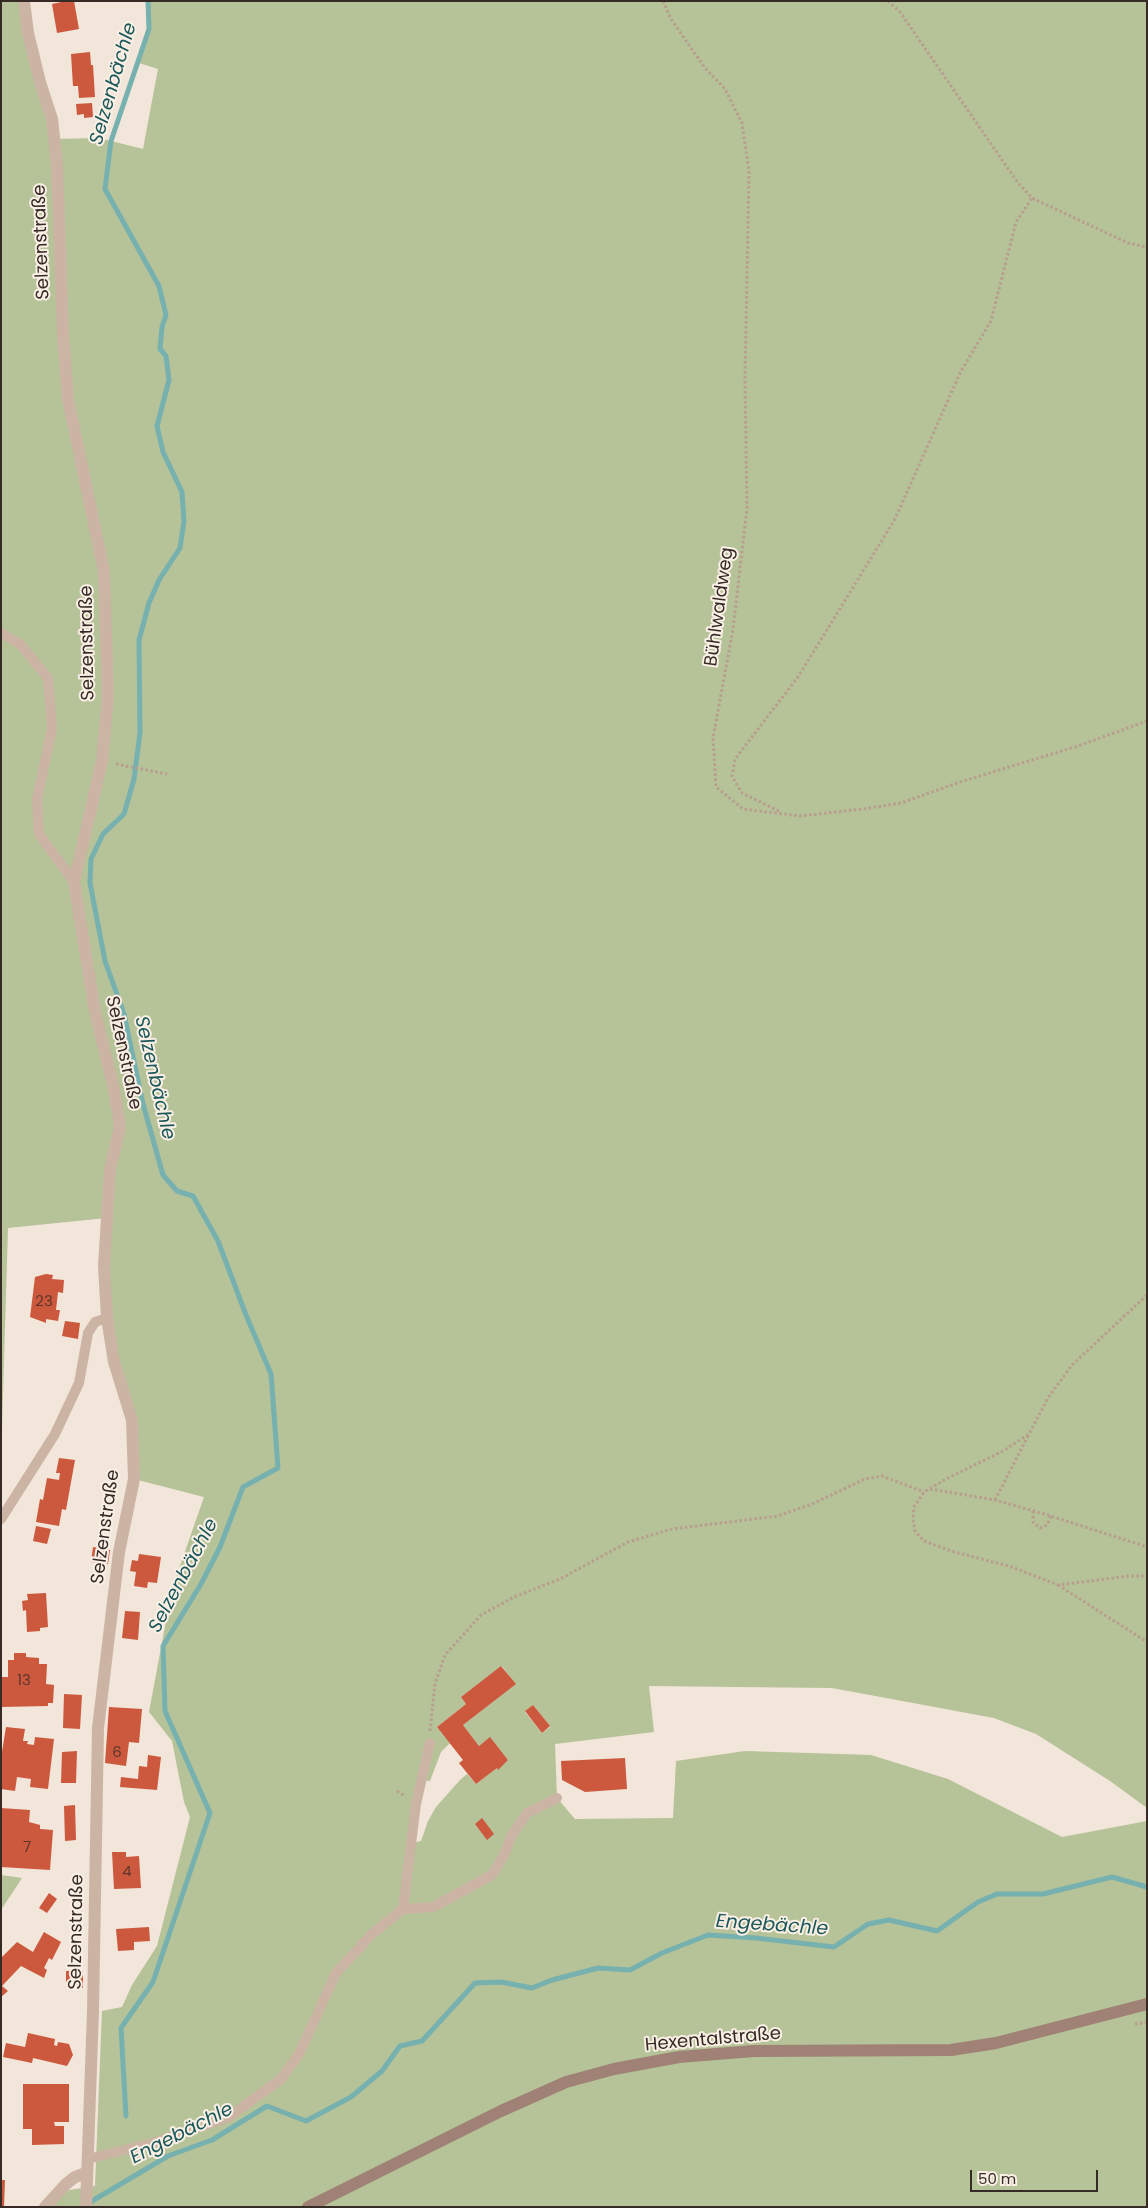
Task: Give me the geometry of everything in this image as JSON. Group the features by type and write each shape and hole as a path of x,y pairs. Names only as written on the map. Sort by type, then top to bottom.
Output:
{"main road":[{"name":"Hexentalstraße","path":"308,2207 501,2111 566,2082 614,2069 678,2057 754,2051 951,2050 996,2043 1147,2004"}],"street":[{"name":"Selzenstraße","path":"24,1 28,33 40,82 52,119 57,164 63,335 68,399 104,572 108,696 103,752 74,882 95,1012 114,1089 120,1127 110,1169 104,1266 107,1318 114,1362 132,1420 134,1479 119,1552 98,1728 93,2019 86,2207"},
{"path":"45,2207 66,2184 75,2177 86,2173"}],"lane":[{"path":"1,633 20,644 48,678 52,728 37,800 39,834 74,882"},
{"path":"1,1518 54,1434 79,1383 88,1334 96,1322 107,1318"},
{"path":"404,1909 416,1804 430,1743"},
{"path":"88,2159 154,2143 229,2117 280,2079 299,2054 336,1973 372,1934 404,1909 433,1907 492,1874 504,1855 512,1835 527,1813 557,1798"}],"path":[{"name":"Bühlwaldweg","path":"663,1 671,19 705,68 725,89 742,123 750,171 745,378 747,508 734,629 713,738 716,787 743,809 800,816 901,803 960,782 1076,747 1147,721"},
{"path":"888,1 900,12 1018,183 1032,198 1128,243 1147,247"},
{"path":"782,813 742,793 732,776 735,759 798,677 895,519 961,371 991,320 1016,222 1032,198"},
{"path":"119,765 167,774"},
{"path":"995,1500 1048,1398 1072,1364 1147,1295"},
{"path":"1029,1434 924,1492 914,1507 915,1532 924,1541 951,1551 1012,1568 1058,1585 1147,1642"},
{"path":"430,1743 430,1720 434,1684 444,1655 481,1615 514,1597 560,1579 628,1542 672,1529 778,1516 812,1504 865,1479 882,1476 924,1492"},
{"path":"930,1489 995,1500 1147,1547"},
{"path":"1033,1512 1033,1522 1040,1528 1047,1525 1051,1516"},
{"path":"1058,1585 1129,1576 1147,1576"},
{"path":"1132,2024 1147,2022"}],"green space":[{"path":"1,1 24,1 55,139 99,138 143,149 158,69 139,63 149,29 148,1 1147,1 1147,1808 1110,1781 1036,1734 994,1718 832,1688 649,1686 654,1732 555,1744 557,1798 575,1819 673,1818 676,1761 745,1751 871,1755 948,1779 1062,1837 1147,1821 1147,2207 47,2207 69,2190 95,2186 102,2011 122,2007 132,1985 157,1946 190,1817 184,1802 172,1741 149,1712 172,1589 204,1497 134,1479 132,1420 114,1362 106,1218 8,1228 1,1461","holes":["502,1666 515,1684 463,1725 479,1746 490,1738 508,1760 476,1784 467,1774 460,1780 436,1807 428,1821 421,1841 412,1843 421,1780 430,1781 441,1752 450,1743 437,1727 466,1704 461,1697","533,1705 550,1727 542,1733 525,1712"]},
{"path":"1,1875 22,1878 1,1910"}],"building":[{"path":"74,1 79,29 57,33 52,4"},
{"path":"90,52 91,65 93,65 95,97 79,98 78,86 73,86 71,54"},
{"path":"92,103 93,117 84,118 84,114 77,115 76,104"},
{"path":"46,1274 53,1275 52,1279 64,1280 63,1293 58,1292 56,1310 60,1310 58,1321 46,1319 46,1323 30,1317 35,1277"},
{"path":"65,1321 80,1323 78,1339 62,1336"},
{"path":"59,1458 75,1460 66,1510 62,1509 59,1526 36,1522 40,1499 43,1500 47,1478 59,1480 60,1473 56,1473"},
{"path":"36,1526 51,1529 47,1544 33,1541"},
{"path":"93,1547 110,1550 108,1564 91,1562"},
{"path":"139,1554 161,1557 157,1583 148,1582 147,1588 134,1586 136,1572 130,1571 132,1560 138,1561"},
{"path":"46,1593 48,1627 40,1628 40,1631 27,1632 26,1610 23,1611 22,1601 28,1600 27,1594"},
{"path":"125,1611 140,1612 138,1640 122,1638"},
{"path":"14,1653 26,1653 26,1657 39,1658 39,1664 47,1664 46,1684 54,1685 53,1703 48,1703 48,1706 1,1707 2,1677 8,1677 8,1660 14,1660"},
{"path":"501,1666 516,1684 463,1725 479,1746 490,1737 508,1760 498,1770 497,1768 476,1784 459,1763 463,1760 437,1727 466,1704 461,1697"},
{"path":"64,1694 82,1695 80,1729 63,1728"},
{"path":"533,1705 550,1726 542,1733 525,1711"},
{"path":"109,1707 142,1709 139,1743 129,1742 126,1766 105,1763"},
{"path":"6,1727 25,1729 23,1741 28,1741 27,1744 34,1745 35,1737 54,1739 48,1789 30,1787 31,1779 17,1777 15,1791 1,1789 1,1758"},
{"path":"77,1751 76,1783 61,1783 62,1752"},
{"path":"148,1755 161,1757 157,1790 120,1787 121,1777 138,1779 139,1766 147,1767"},
{"path":"625,1758 627,1789 585,1792 562,1780 561,1761"},
{"path":"75,1805 76,1840 65,1841 64,1806"},
{"path":"1,1808 30,1810 29,1822 40,1825 40,1829 53,1830 50,1870 1,1867"},
{"path":"482,1818 494,1834 487,1840 475,1824"},
{"path":"112,1852 126,1852 126,1857 139,1856 141,1888 114,1889"},
{"path":"49,1893 57,1899 47,1913 39,1908"},
{"path":"149,1927 150,1941 134,1942 134,1950 118,1951 116,1929"},
{"path":"44,1932 61,1942 52,1960 49,1958 44,1968 47,1970 44,1978 21,1966 2,1986 8,1991 1,1997 1,1958 17,1942 33,1952"},
{"path":"66,1971 83,1971 83,1988 66,1987"},
{"path":"28,2033 55,2039 54,2045 57,2046 58,2042 69,2044 73,2055 67,2066 33,2058 32,2063 3,2057 6,2043 25,2047"},
{"path":"23,2084 69,2084 69,2122 54,2122 55,2126 64,2126 64,2144 32,2145 32,2129 23,2129"},
{"path":"1,2180 5,2180 4,2207 1,2207"}],"waterway":[{"name":"Selzenbächle","path":"126,2116 121,2028 153,1982 210,1813 165,1711 163,1646 201,1584 220,1547 243,1487 278,1468 271,1374 218,1241 193,1196 177,1191 163,1175 143,1104 124,1014 105,961 90,883 91,859 103,834 124,814 134,779 140,733 139,640 149,603 159,580 180,548 184,521 182,492 163,452 157,426 169,380 166,356 160,349 162,327 166,315 159,286 105,189 111,141 149,29 148,1"},
{"name":"Engebächle","path":"87,2204 168,2156 212,2140 267,2106 306,2121 351,2097 382,2071 400,2046 422,2041 475,1983 501,1982 532,1988 552,1980 598,1968 630,1970 662,1953 708,1935 756,1938 834,1947 868,1924 889,1920 937,1931 978,1902 997,1894 1043,1894 1112,1877 1147,1887"}]}
